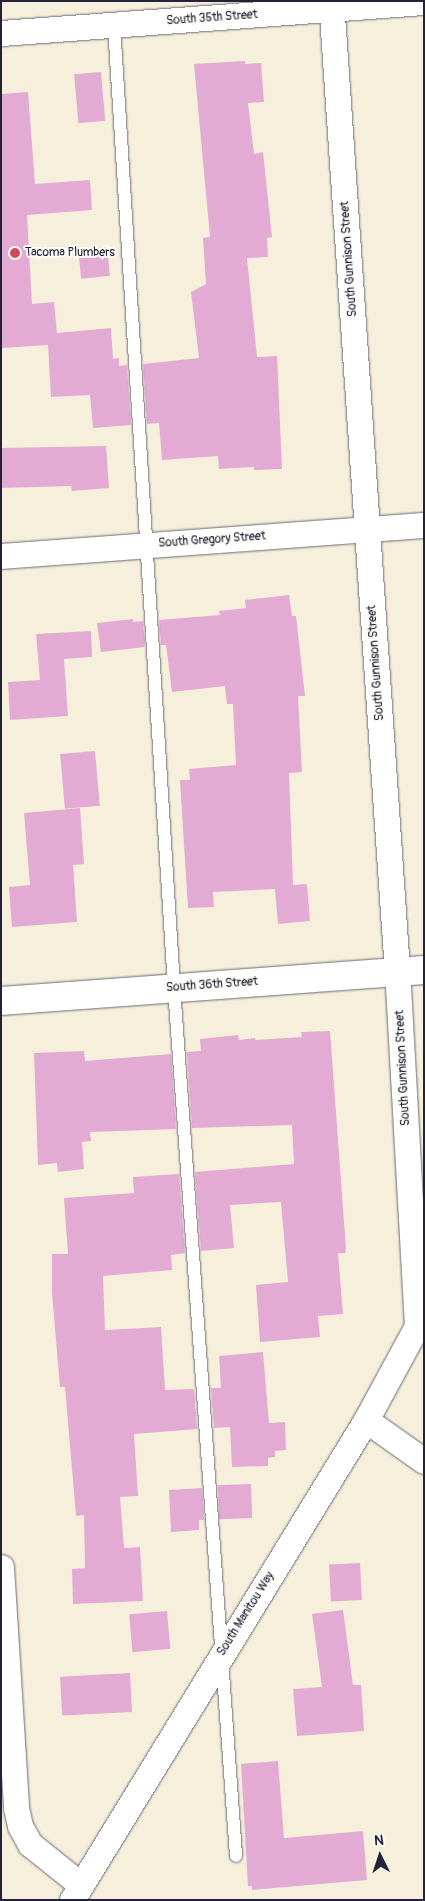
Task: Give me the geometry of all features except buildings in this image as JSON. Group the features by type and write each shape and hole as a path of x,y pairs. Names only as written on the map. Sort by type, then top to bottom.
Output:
{"street":[{"name":"South 35th Street","path":"1,34 331,5 424,2"},
{"name":"South Gunnison Street","path":"331,5 367,528 411,970 417,1326"},
{"name":"South Gregory Street","path":"1,556 424,525"},
{"name":"South 36th Street","path":"1,1001 411,970"},
{"name":"South Manitou Way","path":"76,1892 366,1420 417,1326"},
{"path":"366,1420 424,1461"},
{"path":"1,1567 16,1808 20,1826 30,1844 76,1892"}],"lane":[{"path":"114,25 148,545 174,988 236,1856"}],"place":[{"name":"Tacoma Plumbers","path":"15,253"}]}
